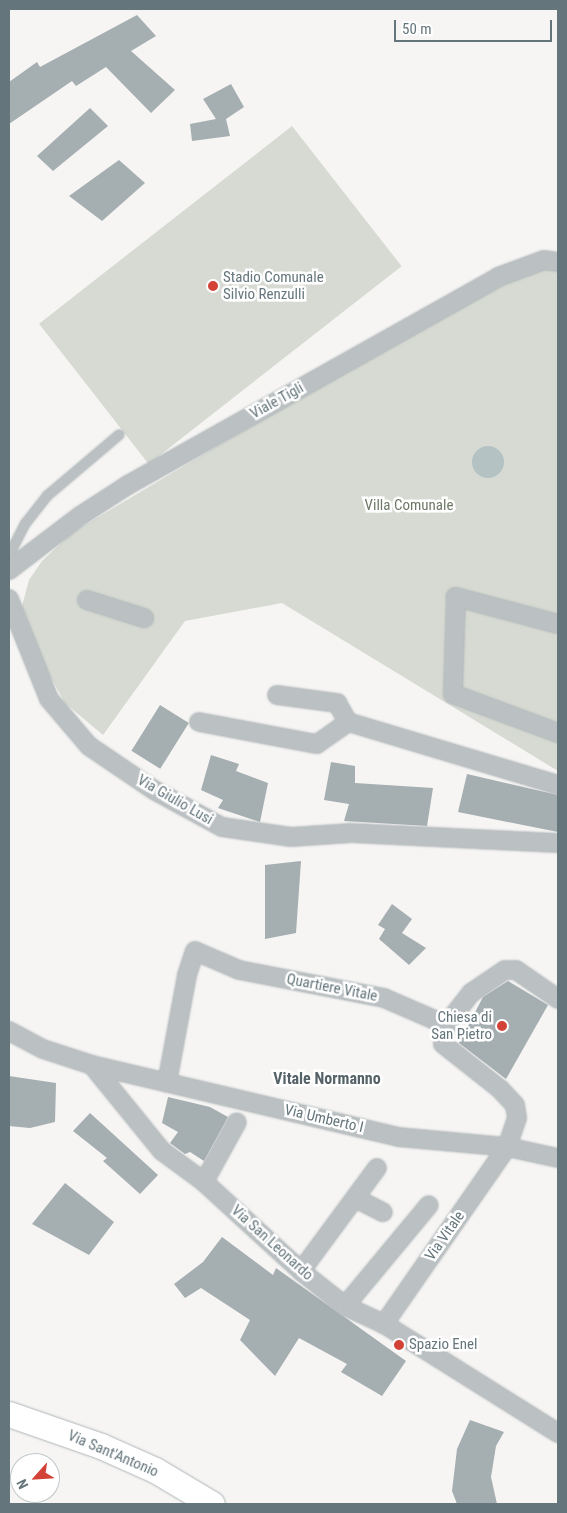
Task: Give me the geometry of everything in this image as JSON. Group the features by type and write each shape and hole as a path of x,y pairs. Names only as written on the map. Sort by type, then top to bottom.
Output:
{"street":[{"name":"Viale Tigli","path":"9,570 80,516 128,485 498,277 544,260 558,262"},
{"path":"558,624 456,597 453,694 558,733"},
{"name":"Via Giulio Lusi","path":"9,599 49,699 89,746 154,790 222,828 291,837 351,833 558,843"},
{"path":"87,600 144,618"},
{"path":"277,695 337,703 348,722 558,785"},
{"path":"199,722 317,744 348,722"},
{"name":"Quartiere Vitale","path":"166,1083 185,985 195,951 239,970 384,998 446,1025"},
{"path":"507,1147 517,1118 515,1105 443,1044 446,1025 471,993 505,970 516,970 558,999"},
{"path":"9,1031 43,1048 92,1065"},
{"name":"Via Umberto I","path":"92,1065 398,1137 507,1147 558,1158"},
{"name":"Via San Leonardo","path":"92,1065 162,1151 204,1182 301,1271 345,1306 384,1324 558,1433"},
{"path":"204,1182 238,1122"},
{"name":"Via Vitale","path":"384,1324 507,1147"},
{"path":"301,1271 358,1199 377,1168"},
{"path":"358,1199 383,1212"},
{"path":"345,1306 429,1205"},
{"name":"Via Sant'Antonio","path":"9,1414 101,1446 155,1470 212,1504"}],"lane":[{"path":"9,554 25,523 47,496 119,434"}],"green space":[{"name":"Stadio Comunale Silvio Renzulli","path":"292,126 402,266 149,464 39,324"},
{"name":"Villa Comunale","path":"526,263 558,263 558,771 282,603 185,621 103,735 65,703 45,667 22,606 29,580 42,561 73,532"}],"shaded area":[{"path":"488,446 494,447 499,451 503,456 503,468 499,473 494,477 488,478 482,477 477,473 473,468 472,462 473,456 477,451 482,447"}],"building":[{"path":"137,15 156,36 131,51 175,90 151,113 106,67 76,86 72,81 9,124 9,82 37,62 40,67"},
{"path":"231,84 244,107 226,119 230,136 192,141 190,124 216,119 203,99"},
{"path":"90,108 108,126 53,171 37,156"},
{"path":"119,160 145,183 102,221 69,196"},
{"path":"160,705 189,723 160,769 131,751"},
{"path":"211,755 239,764 236,771 268,783 260,822 218,808 223,800 201,790"},
{"path":"331,762 355,766 355,783 433,788 427,826 344,821 349,804 324,800"},
{"path":"467,774 558,795 558,832 458,812"},
{"path":"301,861 296,933 265,939 265,865"},
{"path":"392,904 412,919 402,933 426,948 409,965 379,939 385,929 378,925"},
{"name":"Chiesa di San Pietro","path":"508,981 548,1005 506,1079 459,1043 483,997"},
{"path":"9,1076 56,1083 55,1122 30,1128 9,1126"},
{"path":"168,1097 210,1107 228,1117 204,1161 190,1152 185,1154 170,1143 178,1132 162,1123"},
{"path":"90,1113 158,1175 140,1194 103,1161 107,1158 73,1131"},
{"path":"65,1183 114,1222 89,1255 32,1224"},
{"path":"222,1237 273,1275 276,1268 406,1361 382,1396 341,1372 347,1364 299,1338 275,1376 240,1340 250,1320 201,1288 185,1298 174,1284 203,1262"},
{"path":"470,1420 504,1432 496,1446 491,1477 497,1504 457,1504 452,1491 457,1449"}],"place":[{"name":"Stadio Comunale Silvio Renzulli","path":"213,286"},
{"name":"Chiesa di San Pietro","path":"502,1026"},
{"name":"Spazio Enel","path":"399,1345"}],"district":[{"name":"Vitale Normanno","path":"327,1079"}]}
